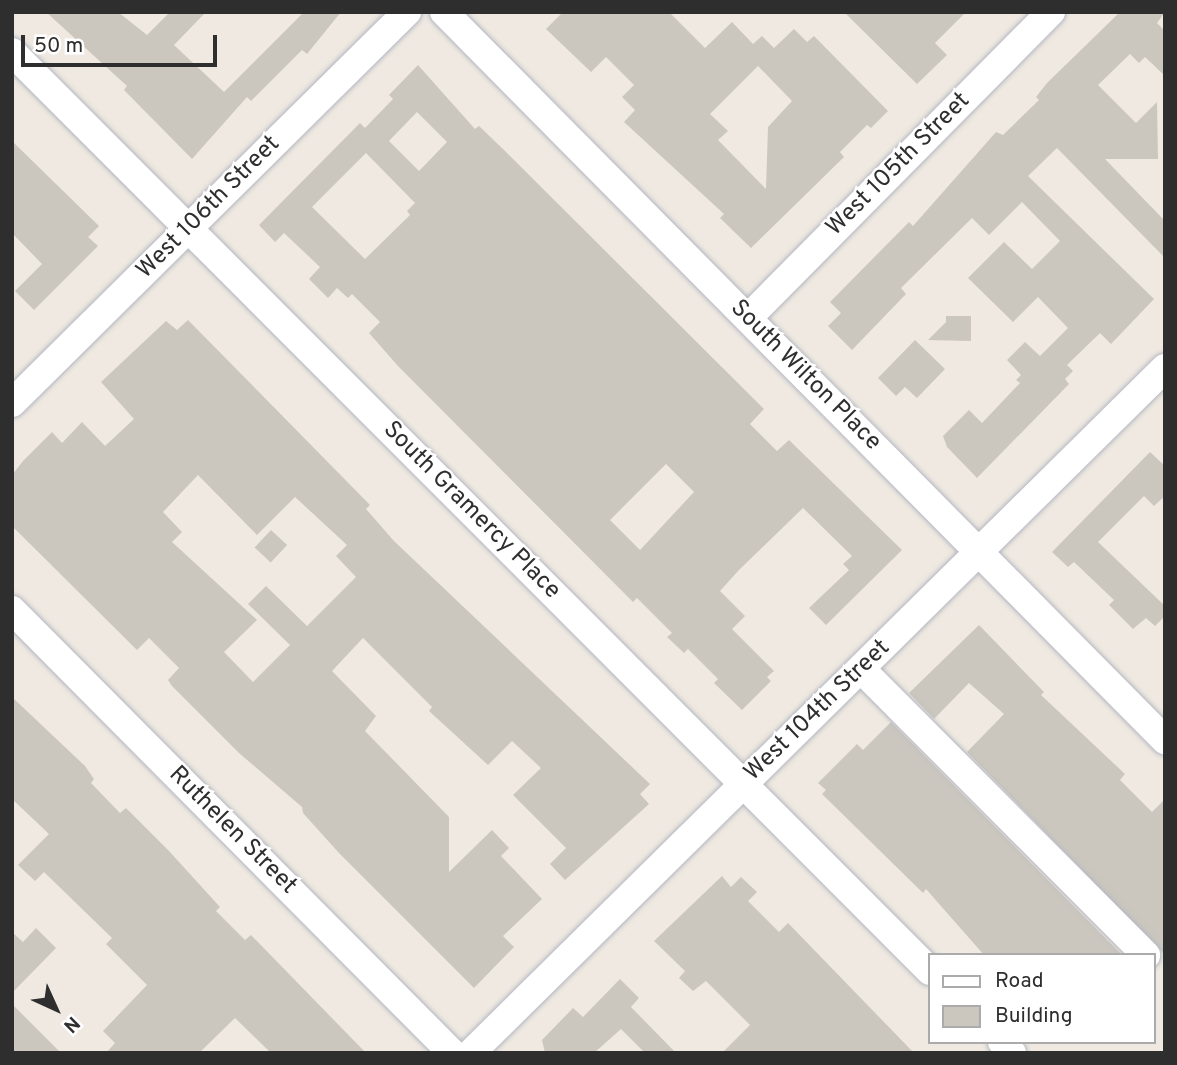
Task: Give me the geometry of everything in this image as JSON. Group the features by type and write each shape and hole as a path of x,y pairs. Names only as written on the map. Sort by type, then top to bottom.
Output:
{"street":[{"name":"West 106th Street","path":"12,403 407,12"},
{"name":"South Wilton Place","path":"444,12 1165,740"},
{"name":"West 105th Street","path":"748,318 1051,12"},
{"name":"South Gramercy Place","path":"12,52 928,969"},
{"name":"West 104th Street","path":"471,1053 1165,368"},
{"name":"Ruthelen Street","path":"12,610 452,1053"},
{"path":"861,669 1144,953"}],"building":[{"path":"46,12 118,12 147,35 170,12 206,12 174,45 224,92 304,12 341,12 307,54 302,50 251,101 247,97 192,159 124,90 127,86"},
{"path":"563,12 669,12 705,48 732,22 753,44 762,36 774,48 794,29 807,42 814,36 888,111 871,128 867,125 840,152 844,157 751,248 720,218 724,214 624,122 635,110 622,97 634,85 606,57 591,72 546,29","holes":["758,66 792,101 768,127 766,189 718,140 728,131 710,114"]},
{"path":"844,12 966,12 935,43 947,55 917,84"},
{"path":"1120,12 1165,12 1157,23 1165,31 1165,76 1145,57 1139,63 1130,54 1098,85 1136,123 1157,102 1158,159 1105,159 1165,221 1165,258 1057,148 1028,176 1154,299 1111,344 1100,333 1067,365 1073,371 1065,379 1069,384 977,478 947,447 943,436 969,410 982,423 1020,383 1016,380 1021,375 1007,360 1025,342 1040,356 1068,328 1038,297 1013,322 968,278 1004,242 1032,269 1060,241 1022,202 989,235 972,218 901,288 906,294 852,350 828,326 841,313 830,302 909,222 913,226 996,132 1003,135 1039,100 1036,97 1047,83"},
{"path":"418,65 475,129 479,126 504,150 764,409 750,424 777,451 789,440 902,550 826,625 809,608 849,570 843,564 852,556 803,508 739,570 720,591 745,616 732,629 774,671 767,677 771,681 742,710 714,683 718,679 688,649 684,653 667,637 672,633 637,598 633,602 398,366 369,333 380,322 352,294 348,298 337,288 328,298 309,279 320,267 284,233 275,242 259,225 360,123 365,128 393,99 389,95","holes":["417,112 447,142 419,171 389,141","366,153 415,203 407,211 410,215 365,259 312,207","666,464 694,492 640,550 610,520"]},
{"path":"12,141 99,226 88,237 98,246 34,310 15,291 42,264 12,233"},
{"path":"946,316 971,316 971,341 928,340 946,322"},
{"path":"188,320 370,505 366,509 394,541 650,784 640,794 649,804 565,880 550,864 566,848 513,795 541,768 512,741 488,765 429,711 432,707 363,638 332,671 376,716 365,731 449,817 449,872 492,830 509,848 501,856 542,899 503,936 514,947 474,988 339,853 303,813 302,807 239,753 172,686 168,680 179,668 149,638 137,650 12,526 12,475 23,461 52,432 62,443 82,422 105,446 134,419 101,382 166,321 177,330","holes":["198,475 257,535 295,497 347,545 336,556 356,577 307,626 266,586 248,604 290,645 253,682 224,652 257,620 172,542 182,532 163,512"]},
{"path":"915,340 945,369 917,398 905,387 896,396 878,378"},
{"path":"1150,452 1165,466 1165,496 1154,506 1144,496 1098,542 1165,606 1165,616 1155,626 1146,618 1133,629 1109,605 1114,600 1074,562 1068,567 1052,552"},
{"path":"271,530 287,545 271,563 255,548"},
{"path":"979,625 1044,692 1041,695 1125,774 1120,780 1152,812 1165,799 1165,955 967,752 1004,714 969,683 934,719 909,693"},
{"path":"12,697 85,766 94,779 91,783 120,813 126,808 169,851 220,907 216,911 245,940 251,935 366,1053 271,1053 235,1018 199,1053 106,1053 115,1043 103,1031 147,985 106,944 112,938 44,872 35,881 18,865 49,834 12,799"},
{"path":"891,722 1120,953 982,953 926,889 923,893 822,794 826,790 818,783 857,744 863,750"},
{"path":"722,876 731,887 741,877 757,892 748,901 779,932 788,923 914,1053 722,1053 750,1025 706,981 693,991 679,978 685,971 654,941"},
{"path":"36,928 56,948 12,993 12,932 23,942"},
{"path":"620,979 639,998 631,1007 676,1053 645,1053 621,1029 594,1053 545,1053 542,1040 573,1008 583,1017"},
{"path":"12,1004 61,1053 12,1053"}]}
